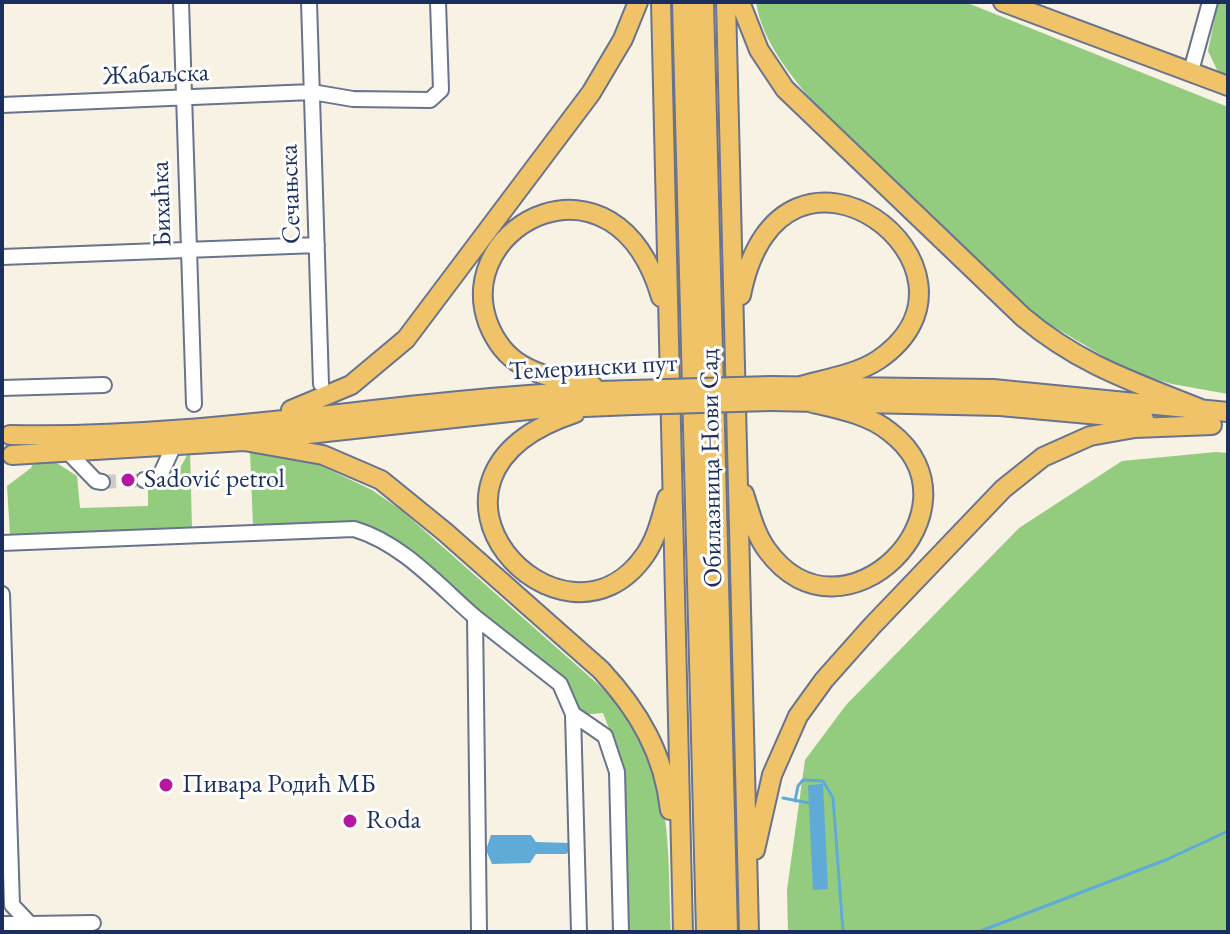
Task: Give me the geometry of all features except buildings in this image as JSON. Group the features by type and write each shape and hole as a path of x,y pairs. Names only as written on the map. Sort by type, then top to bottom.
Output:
{"highway":[{"path":"683,2 707,932"},
{"path":"703,2 727,932"}],"main road":[{"path":"247,432 336,394 369,372 406,339 591,93 623,39 638,2"},
{"name":"Обилазница Нови Сад","path":"661,2 683,932"},
{"name":"Обилазница Нови Сад","path":"726,2 749,932"},
{"path":"740,2 755,42 785,89 1023,317 1058,345 1094,367 1201,409"},
{"path":"1003,2 1228,86"},
{"path":"735,325 755,249 767,231 788,214 810,205 836,203 860,209 890,228 909,255 916,280 916,303 905,332 873,363 801,394"},
{"path":"626,395 540,374 514,360 498,343 486,317 484,290 489,266 503,241 525,223 556,210 579,210 607,218 628,232 643,250 667,318"},
{"name":"Темерински пут","path":"7,460 65,449 174,445 391,407 626,395 993,389 1228,412"},
{"path":"737,474 760,540 773,558 799,577 828,585 850,584 879,573 900,557 912,539 921,510 921,490 913,459 895,435 880,424 801,394"},
{"name":"Темерински пут","path":"801,394 1000,406 1220,426"},
{"name":"Темерински пут","path":"6,431 247,432 601,405 626,395"},
{"path":"601,405 530,431 501,460 490,489 489,511 497,540 511,562 533,579 562,589 592,589 620,578 641,561 651,546 672,480"},
{"path":"748,889 762,808 772,775 798,716 862,637 1003,489 1043,457 1090,436 1135,428 1220,426"},
{"path":"6,431 7,460"},
{"path":"247,432 323,455 381,480 445,532 601,670 632,707 654,745 665,779 681,864"}],"street":[{"name":"Бихаћка","path":"181,2 194,404"},
{"name":"Сечањска","path":"309,2 321,384"},
{"name":"Жабаљска","path":"2,105 312,92 353,99 430,100 438,96 442,80 438,2"},
{"path":"1191,71 1210,2"},
{"path":"2,257 317,245"},
{"path":"2,388 104,385"},
{"path":"144,480 159,478 174,445"},
{"path":"65,449 96,481 102,482"},
{"path":"2,543 354,529 395,547 475,617 560,684 573,714 579,932"},
{"path":"2,594 12,905 30,924"},
{"path":"475,617 479,932"},
{"path":"573,714 605,736 617,772 621,932"},
{"path":"2,924 93,923"}],"green space":[{"path":"756,2 965,2 1228,107 1228,394 1172,384 1130,372 1039,318 815,104 771,44"},
{"path":"1218,2 1228,2 1228,77 1219,74 1208,51"},
{"path":"190,450 192,529 10,535 7,486 31,468 37,455 49,458 77,476 80,508 148,506 148,489 170,486"},
{"path":"250,451 309,460 372,490 401,510 609,694 646,751 657,778 667,835 671,932 629,932 625,770 603,713 580,715 493,624 386,533 353,522 253,526"},
{"path":"1228,453 1228,932 788,932 787,890 805,760 846,705 1019,528 1122,461"}],"water":[{"path":"823,784 828,889 813,890 808,785"},
{"path":"491,835 531,835 536,842 571,843 571,850 566,854 536,854 530,863 492,864 486,850"}],"waterway":[{"path":"795,801 798,786 803,780 823,781 833,798 843,932"},
{"path":"783,798 809,803"},
{"path":"978,932 1168,859 1228,831"}],"tunnel":[{"path":"102,482 144,480"}],"place":[{"name":"Sadović petrol","path":"128,480"},
{"name":"Пивара Родић МБ","path":"166,785"},
{"name":"Roda","path":"350,821"}]}
